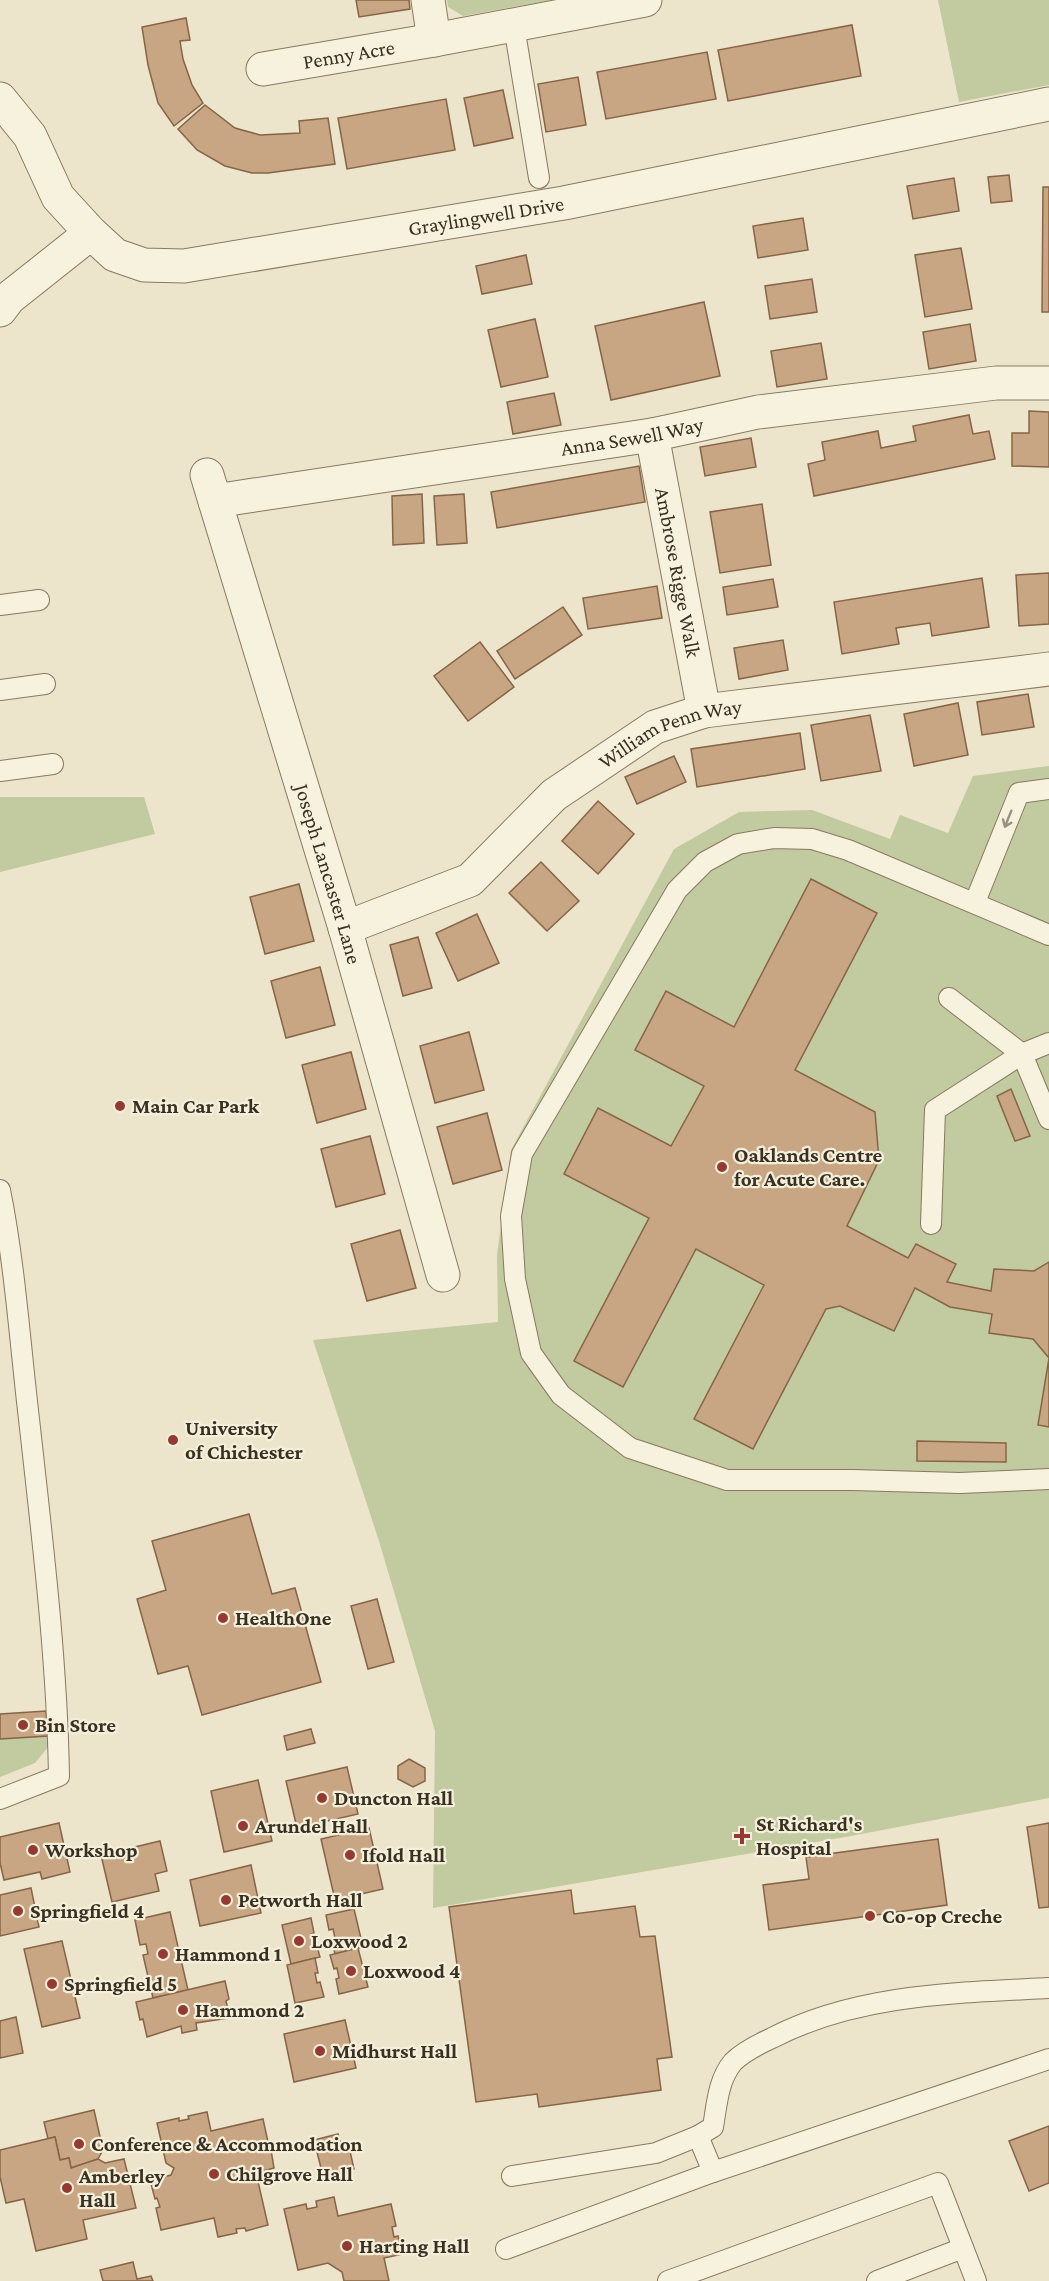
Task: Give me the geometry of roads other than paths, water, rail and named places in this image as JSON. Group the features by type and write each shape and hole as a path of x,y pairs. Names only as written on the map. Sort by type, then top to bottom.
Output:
{"street":[{"path":"428,0 435,40"},
{"name":"Penny Acre","path":"262,69 514,26 585,5 645,0"},
{"name":"Graylingwell Drive","path":"0,99 30,136 58,197 115,255 144,265 184,266 564,203 1049,104"},
{"path":"0,310 9,298 91,233"},
{"name":"Anna Sewell Way","path":"211,488 652,435 758,412 996,383 1049,383"},
{"name":"Ambrose Rigge Walk","path":"652,435 704,711"},
{"name":"Joseph Lancaster Lane","path":"211,488 345,928 443,1275"},
{"name":"William Penn Way","path":"345,928 470,880 554,795 655,727 704,711 1049,669"}],"lane":[{"path":"514,26 539,178"},
{"path":"0,605 39,600"},
{"path":"0,690 45,684"},
{"path":"0,771 53,764"},
{"path":"975,902 1018,793 1049,789"},
{"path":"1049,935 848,850 812,839 774,838 738,844 705,862 677,890 522,1154 511,1216 515,1279 531,1353 561,1395 630,1448 727,1480 960,1483 1049,1479"},
{"path":"949,998 1022,1054 1049,1119"},
{"path":"931,1224 936,1110 1022,1054 1049,1043"},
{"path":"0,1190 40,1521 58,1735 59,1776 0,1799"},
{"path":"512,2176 656,2153 698,2136 713,2127 721,2083 734,2062 758,2044 789,2029 846,2008 912,1998 1049,1988"},
{"path":"506,2249 713,2172 1049,2059"},
{"path":"698,2136 713,2172"},
{"path":"668,2281 938,2183 976,2281"},
{"path":"877,2281 963,2248"}],"place":[{"name":"Main Car Park","path":"120,1106"},
{"name":"Oaklands Centre for Acute Care.","path":"722,1167"},
{"name":"University of Chichester","path":"173,1440"},
{"name":"HealthOne","path":"223,1618"},
{"name":"Bin Store","path":"23,1725"},
{"name":"Duncton Hall","path":"322,1798"},
{"name":"Arundel Hall","path":"243,1826"},
{"name":"St Richard's Hospital","path":"742,1836"},
{"name":"Workshop","path":"33,1850"},
{"name":"Ifold Hall","path":"350,1855"},
{"name":"Petworth Hall","path":"226,1900"},
{"name":"Springfield 4","path":"18,1911"},
{"name":"Co-op Creche","path":"870,1916"},
{"name":"Loxwood 2","path":"299,1941"},
{"name":"Hammond 1","path":"163,1954"},
{"name":"Loxwood 4","path":"351,1971"},
{"name":"Springfield 5","path":"52,1984"},
{"name":"Hammond 2","path":"183,2010"},
{"name":"Midhurst Hall","path":"320,2051"},
{"name":"Conference & Accommodation","path":"79,2144"},
{"name":"Chilgrove Hall","path":"214,2174"},
{"name":"Amberley Hall","path":"67,2188"},
{"name":"Harting Hall","path":"347,2246"}]}
